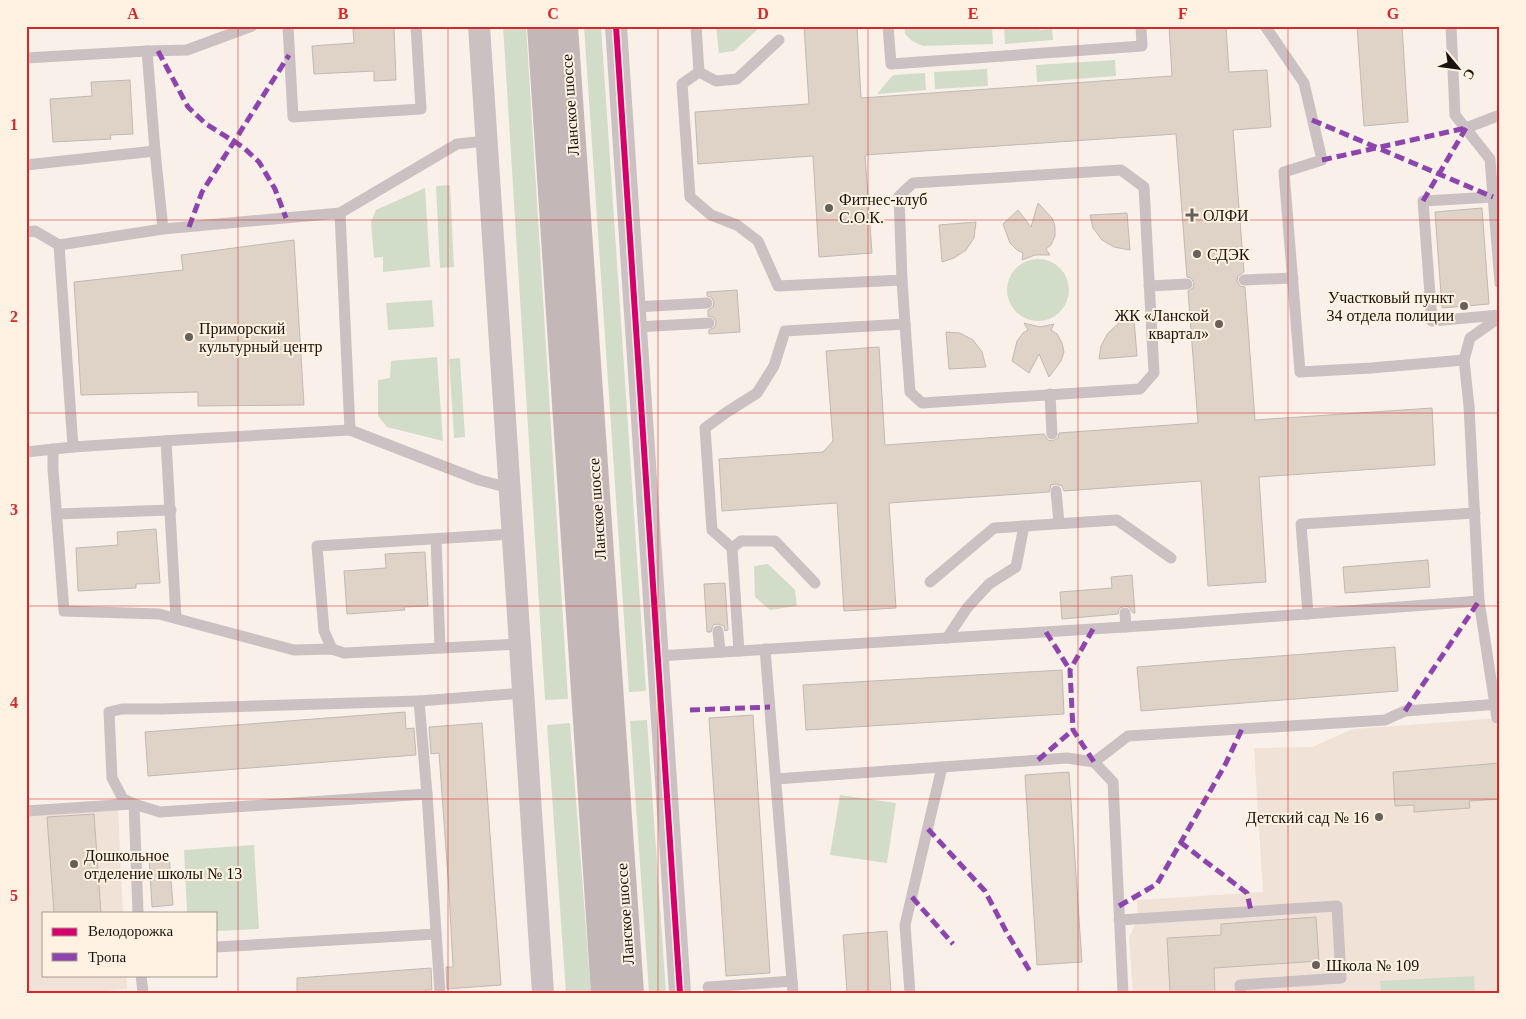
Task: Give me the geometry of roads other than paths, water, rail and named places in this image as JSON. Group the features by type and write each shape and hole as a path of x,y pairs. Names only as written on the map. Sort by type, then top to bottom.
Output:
{"main road":[{"name":"Ланское шоссе","path":"541,26 605,993"},
{"name":"Ланское шоссе","path":"564,26 630,993"}],"street":[{"path":"478,26 543,993"},
{"path":"616,26 680,993"}],"lane":[{"path":"26,58 187,50 252,26"},
{"path":"288,26 293,117 421,109 416,26"},
{"path":"696,26 699,72"},
{"path":"888,26 890,64 1142,46 1141,26"},
{"path":"1265,26 1304,83 1322,160 1284,172 1300,372 1464,360"},
{"path":"1451,26 1455,115 1490,159 1500,284"},
{"path":"699,72 716,81 737,79 779,40"},
{"path":"147,51 154,151 163,229"},
{"path":"699,72 682,84 690,197 712,214 737,225 758,241 778,286 902,280"},
{"path":"1466,128 1500,115"},
{"path":"26,232 34,232 59,245 163,229 340,213 457,144 486,142"},
{"path":"26,165 154,151"},
{"path":"1121,170 1144,187 1154,373 1140,389 922,403 910,392 902,280 899,196 913,183 1121,170"},
{"path":"1493,197 1423,201 1432,321 1500,316"},
{"path":"340,213 350,430"},
{"path":"59,245 73,447"},
{"path":"1244,280 1293,278"},
{"path":"1149,286 1187,284"},
{"path":"635,317 707,303"},
{"path":"1497,718 1497,704 1479,601 1469,406 1464,360 1470,338 1500,316"},
{"path":"635,317 709,323"},
{"path":"739,651 732,548 712,530 705,428 757,393 774,366 785,331 905,324"},
{"path":"1050,394 1052,434"},
{"path":"26,452 166,440 350,430 479,480 509,488"},
{"path":"166,440 176,618"},
{"path":"53,449 64,611 159,614 294,650 332,649 344,654 520,644"},
{"path":"1056,491 1058,523"},
{"path":"57,514 171,510"},
{"path":"1308,614 1301,524 1475,513"},
{"path":"930,582 994,528 1116,520 1171,558"},
{"path":"947,638 967,608 989,584 1016,568 1024,526"},
{"path":"332,649 324,631 316,546 512,534"},
{"path":"436,539 440,648"},
{"path":"732,548 741,541 775,541 815,584"},
{"path":"658,656 1126,627 1479,601"},
{"path":"1125,614 1126,627"},
{"path":"718,631 720,652"},
{"path":"708,987 793,987 765,649"},
{"path":"427,794 160,812 123,799 112,778 109,712 122,708 161,709 419,701 523,693"},
{"path":"419,701 440,993"},
{"path":"1094,762 1128,736 1385,720 1405,711 1497,704"},
{"path":"776,779 1067,758 1094,762 1113,782 1123,993"},
{"path":"910,993 905,925 942,767"},
{"path":"26,811 134,804"},
{"path":"134,804 138,912"},
{"path":"1119,920 1337,906 1341,978 1240,985 1240,993"},
{"path":"218,948 436,934"},
{"path":"141,976 143,993"}],"place":[{"name":"Фитнес-клуб С.О.К.","path":"829,208"},
{"name":"ОЛФИ","path":"1192,215"},
{"name":"СДЭК","path":"1197,254"},
{"name":"Участковый пункт 34 отдела полиции","path":"1464,306"},
{"name":"ЖК «Ланской квартал»","path":"1219,324"},
{"name":"Приморский культурный центр","path":"189,337"},
{"name":"Детский сад № 16","path":"1379,817"},
{"name":"Дошкольное отделение школы № 13","path":"74,864"},
{"name":"Школа № 109","path":"1316,965"}]}
